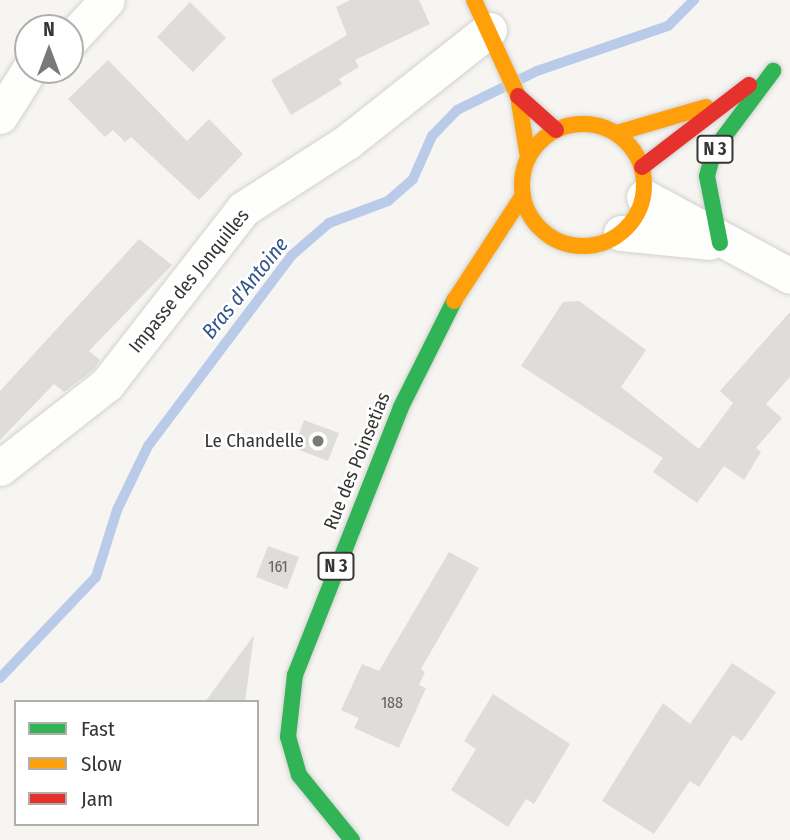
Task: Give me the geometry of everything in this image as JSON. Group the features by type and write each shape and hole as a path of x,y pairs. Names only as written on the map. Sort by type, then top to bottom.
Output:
{"main road":[{"path":"488,28 518,96 528,158"},
{"name":"N 3","path":"556,130 598,125 617,133 721,102 790,61"},
{"name":"N 3","path":"720,243 707,176 714,150 773,71"},
{"path":"518,96 556,130 528,158"},
{"name":"N 3","path":"621,233 643,182 721,102"},
{"path":"617,133 643,182"},
{"name":"N 3","path":"523,195 528,158"},
{"path":"523,195 529,213 556,239"},
{"name":"Rue des Poinsetias","path":"352,840 299,775 288,737 295,675 401,407 460,290 523,195"},
{"path":"533,247 556,239 589,245 621,233"},
{"name":"Rue des Poinsetias","path":"460,290 501,262"}],"street":[{"path":"84,25 107,0"},
{"name":"Impasse des Jonquilles","path":"0,468 107,384 243,209 347,142 488,28"},
{"path":"0,116 20,84"},
{"path":"643,182 720,243 790,276"},
{"path":"621,233 720,243"}],"building":[{"path":"350,0 419,0 430,24 355,60 359,67 339,79 342,84 291,115 271,80 347,35 336,7"},
{"path":"190,2 226,38 193,72 157,37"},
{"path":"108,60 187,141 209,119 243,154 199,200 131,137 125,142 113,130 105,137 68,99"},
{"path":"139,239 172,265 89,351 100,360 93,370 64,392 54,384 0,440 0,391"},
{"path":"579,301 646,350 621,387 699,449 733,403 720,391 790,312 790,377 766,404 782,418 756,448 761,452 744,480 724,466 697,503 653,472 663,458 521,366 563,302"},
{"name":"Le Chandelle","path":"304,420 339,433 328,461 294,448"},
{"path":"268,546 299,557 287,589 256,577"},
{"path":"449,552 479,568 421,669 425,672 419,685 426,688 399,748 354,728 359,718 341,710 362,664 379,671"},
{"path":"254,635 245,700 206,700"},
{"path":"732,663 776,692 742,741 733,735 699,787 690,781 654,834 602,801 663,703 690,724"},
{"path":"493,694 570,744 534,804 526,799 508,827 451,790 476,749 464,741"}],"waterway":[{"name":"Bras d'Antoine","path":"0,678 96,577 117,510 148,446 291,256 329,223 388,201 413,179 432,136 457,110 537,71 668,26 694,0"}],"traffic: fast":[{"path":"720,243 707,176 714,150 773,71"},
{"path":"352,840 299,775 288,737 295,675 401,407 454,301"}],"traffic: slow":[{"path":"474,0 518,96 528,158"},
{"path":"617,133 706,107"},
{"path":"583,124 606,129 626,142 639,162 644,185 639,208 626,228 606,241 583,246 560,241 540,228 527,208 522,185 527,162 540,142 560,129 583,124"},
{"path":"454,301 523,195"}],"traffic: jam":[{"path":"642,167 749,85"},
{"path":"518,96 556,130"}],"place":[{"name":"Le Chandelle","path":"318,441"}]}
